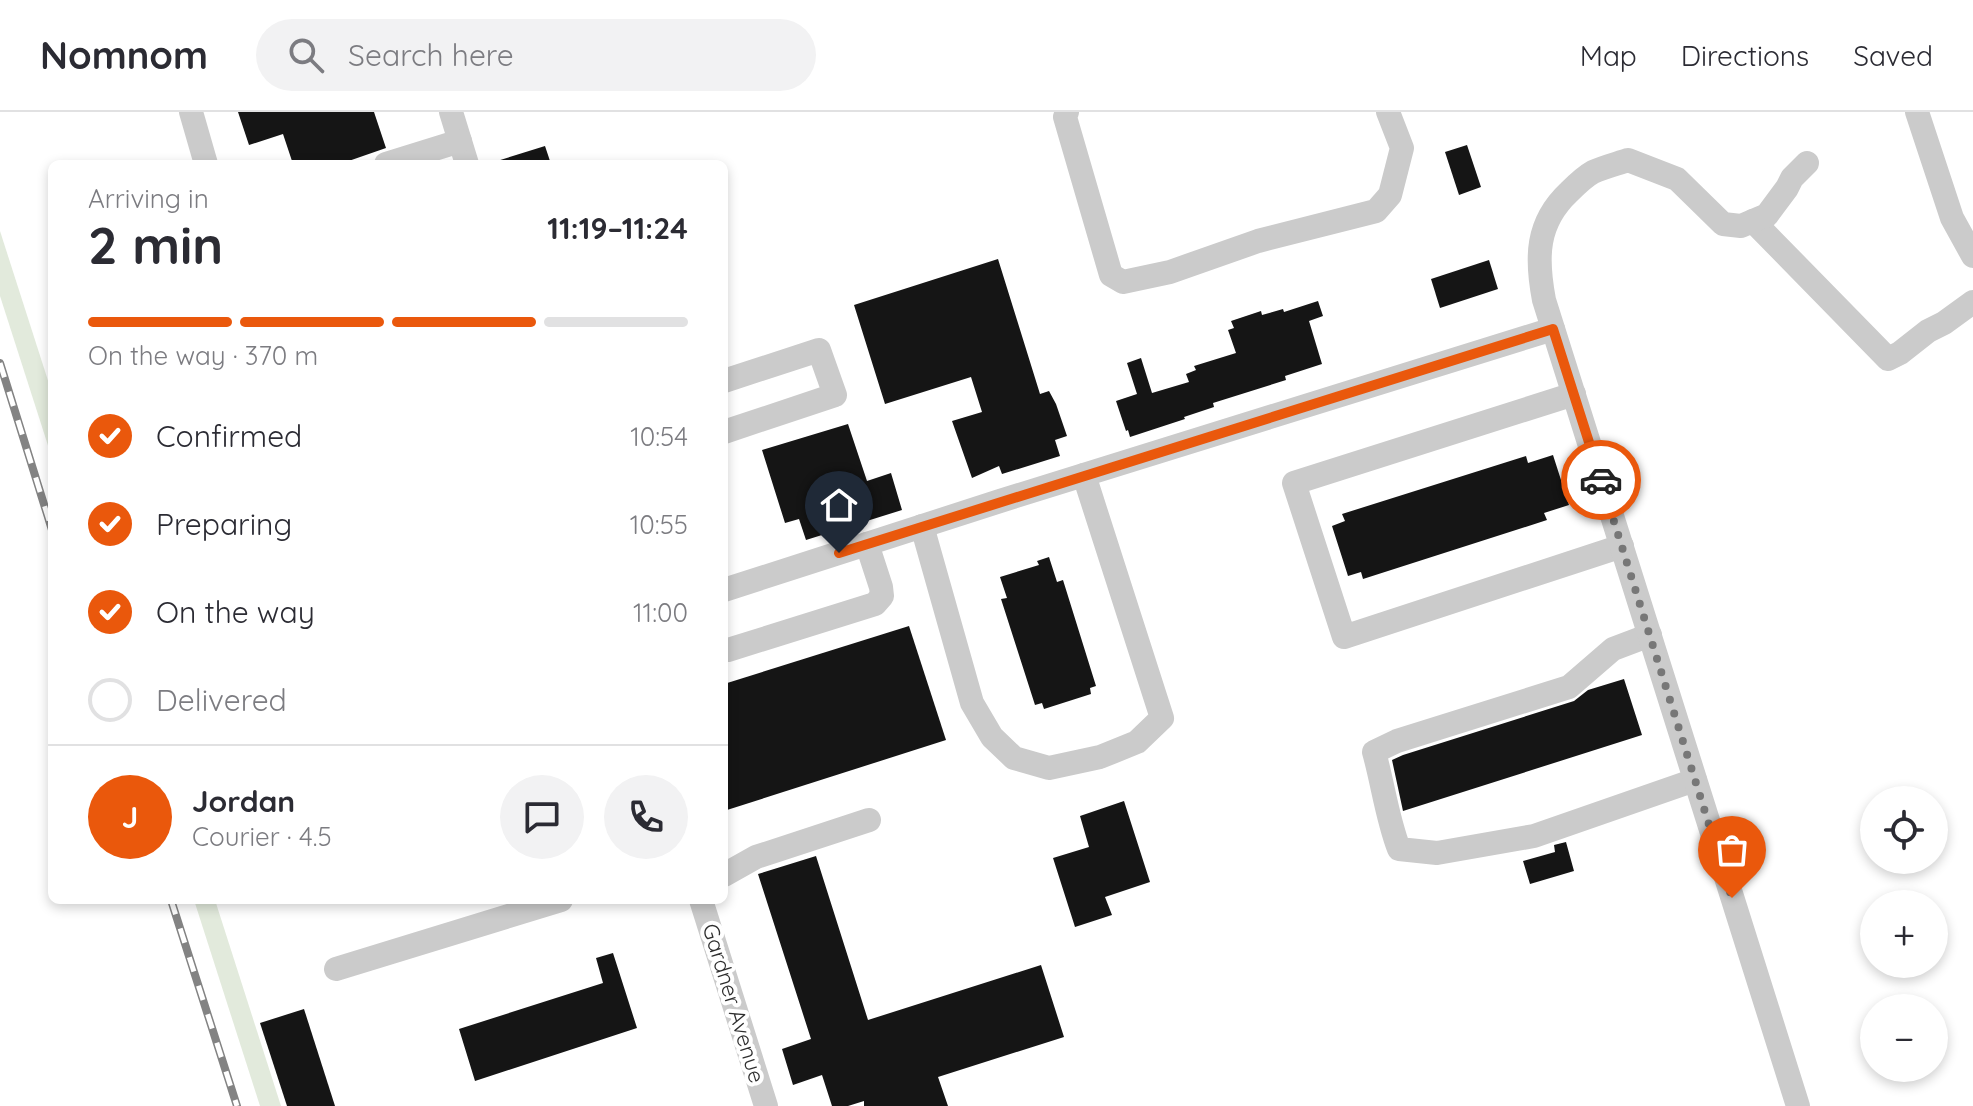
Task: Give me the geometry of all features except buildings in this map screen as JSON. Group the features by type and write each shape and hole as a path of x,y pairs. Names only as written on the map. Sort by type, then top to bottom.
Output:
{"street":[{"path":"191,112 205,160"},
{"path":"451,112 466,160"},
{"path":"1067,112 1065,117 1111,275 1123,282 1170,272 1258,241 1376,211 1390,195 1402,148 1388,112"},
{"path":"1917,112 1952,218 1973,256"},
{"path":"399,160 460,141"},
{"path":"1798,1106 1553,329 1539,269 1541,236 1546,222 1563,197 1593,173 1628,160 1677,179 1723,224 1741,226 1767,215 1792,178 1807,163"},
{"path":"1753,221 1888,359 1973,302"},
{"path":"728,589 1553,329"},
{"path":"728,380 819,350 835,395 728,431"},
{"path":"1574,394 1294,483 1344,637 1622,546"},
{"path":"922,526 972,703 992,737 1014,758 1049,768 1100,757 1137,742 1162,718 1084,475"},
{"path":"728,650 875,604 882,596 881,587 867,544"},
{"path":"1650,635 1613,649 1569,687 1397,741 1374,752 1390,825 1399,849 1437,853 1534,836 1695,780"},
{"path":"728,873 756,857 869,820"},
{"path":"336,969 548,904"},
{"name":"Gardner Avenue","path":"702,904 766,1106"}],"shaded area":[{"path":"0,231 48,381 48,446 0,296"},
{"path":"195,904 216,904 281,1106 260,1106"}],"railway":[{"path":"0,363 48,517"},
{"path":"172,904 237,1106"}],"way so far":[{"path":"1601,480 1732,898"}],"route":[{"path":"839,553 1553,329 1601,480"}]}
